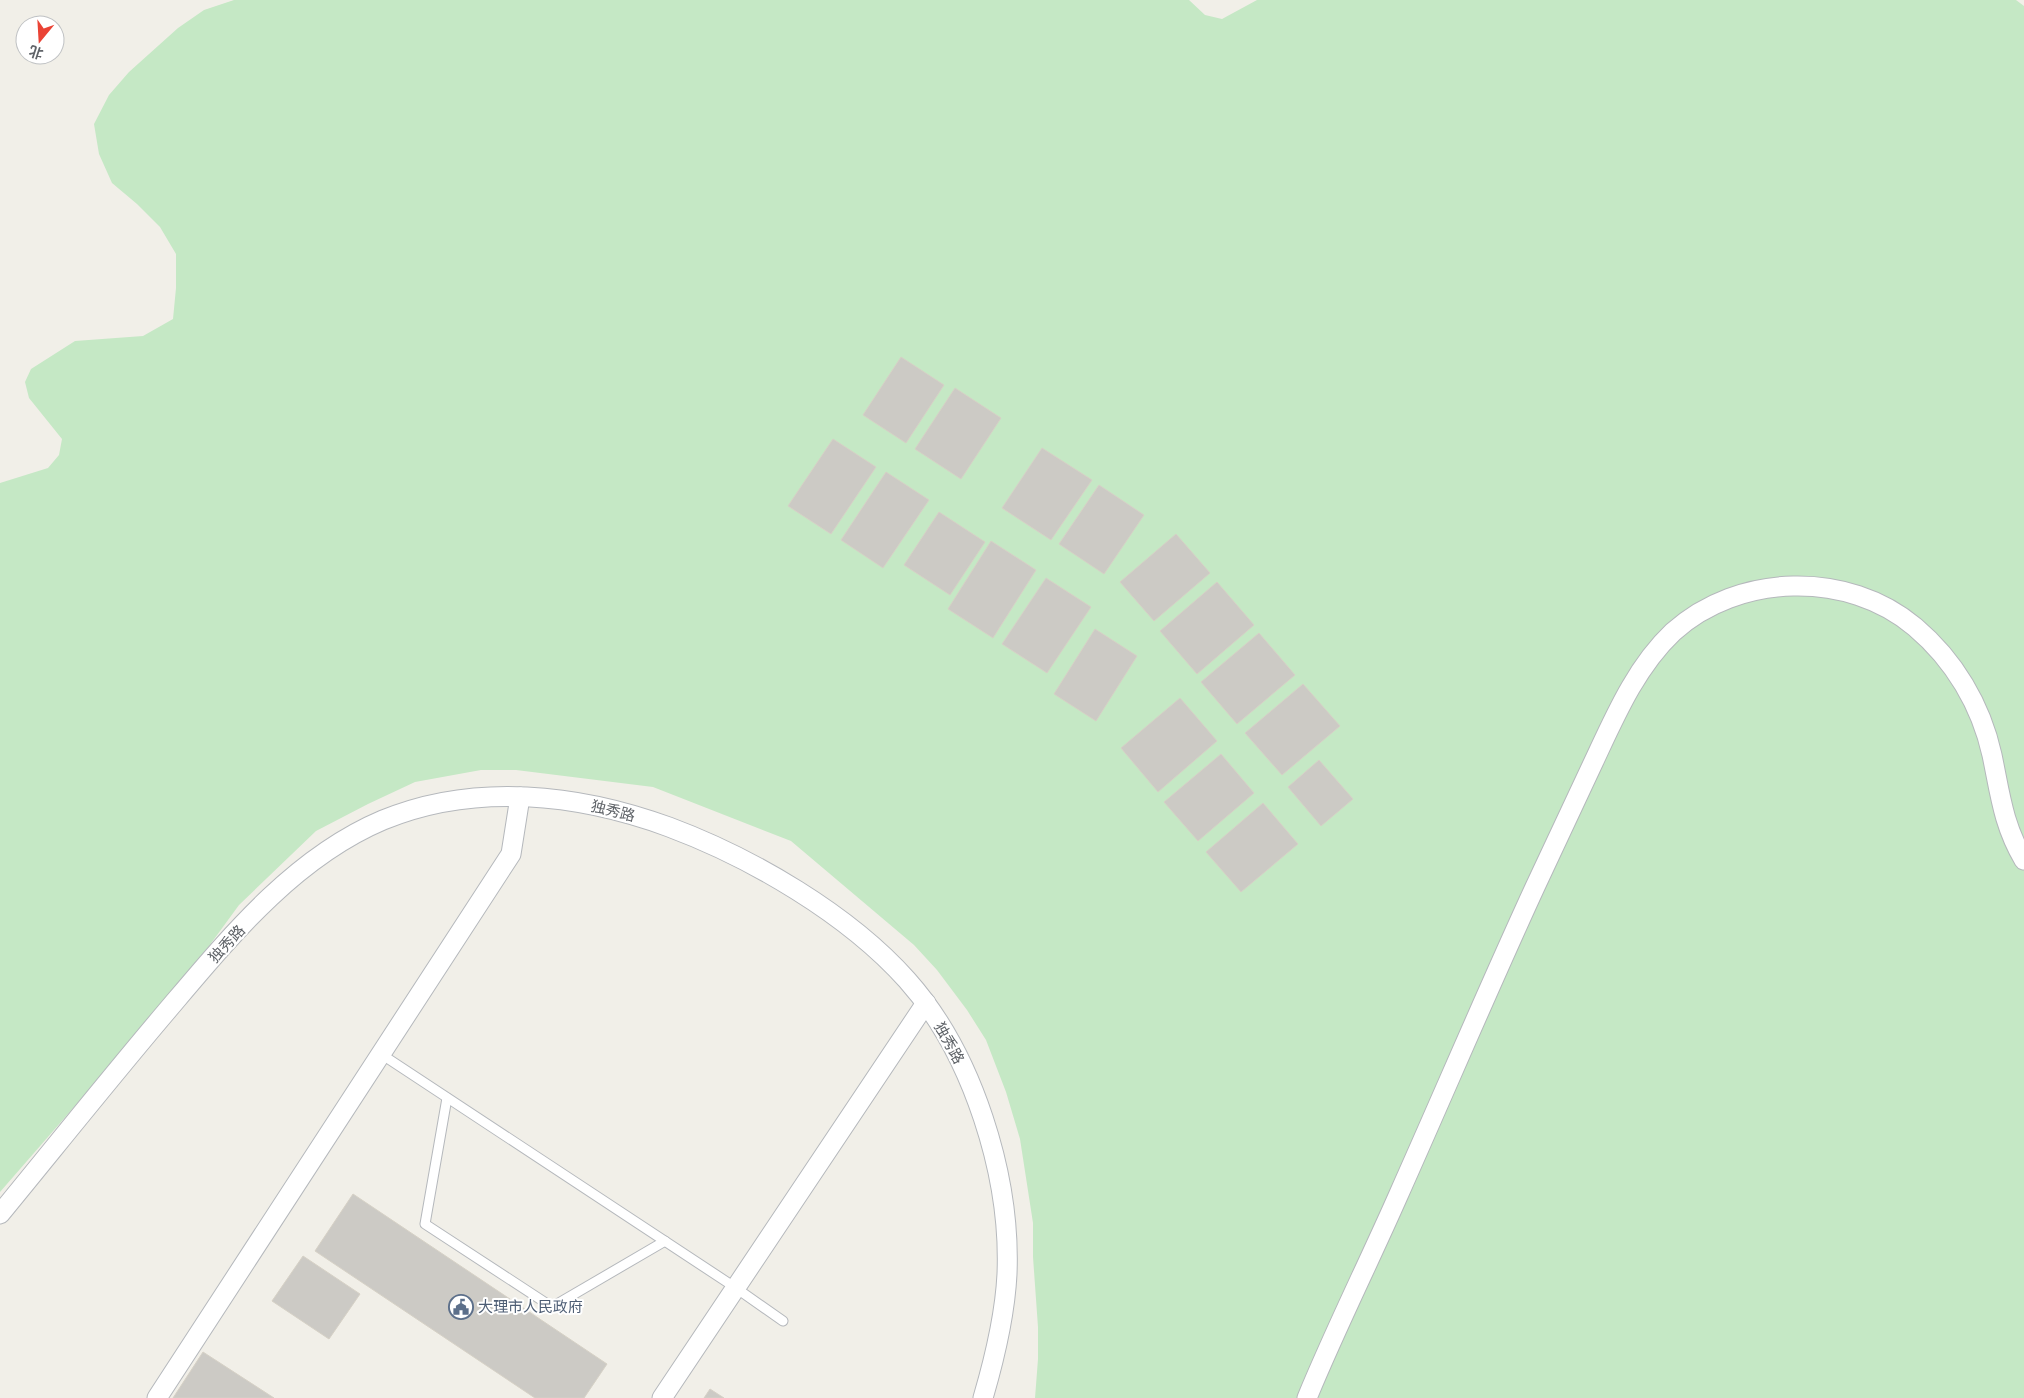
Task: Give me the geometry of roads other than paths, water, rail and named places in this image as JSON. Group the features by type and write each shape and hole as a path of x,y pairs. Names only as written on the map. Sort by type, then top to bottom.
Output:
{"street":[{"path":"1307,1398 1508,946 1613,720 1647,662 1674,632 1688,621 1726,601 1756,590 1807,586 1837,589 1864,597 1894,611 1914,625 1936,646 1954,668 1979,713 1987,736 2000,802 2008,828 2024,860"},
{"name":"独秀路","path":"0,1214 187,988 263,904 295,874 344,840 396,816 428,806 501,796 566,800 630,814 678,830 734,856 785,884 851,928 882,954 926,1003 954,1048 977,1102 992,1149 1002,1202 1007,1256 1006,1295 1001,1329 984,1398"},
{"path":"157,1398 511,854 520,797"},
{"path":"662,1398 926,1003"}],"lane":[{"path":"380,1054 736,1288 783,1321"},
{"path":"447,1098 425,1224 552,1307 665,1241"}],"place":[{"name":"大理市人民政府","path":"461,1307"}]}
